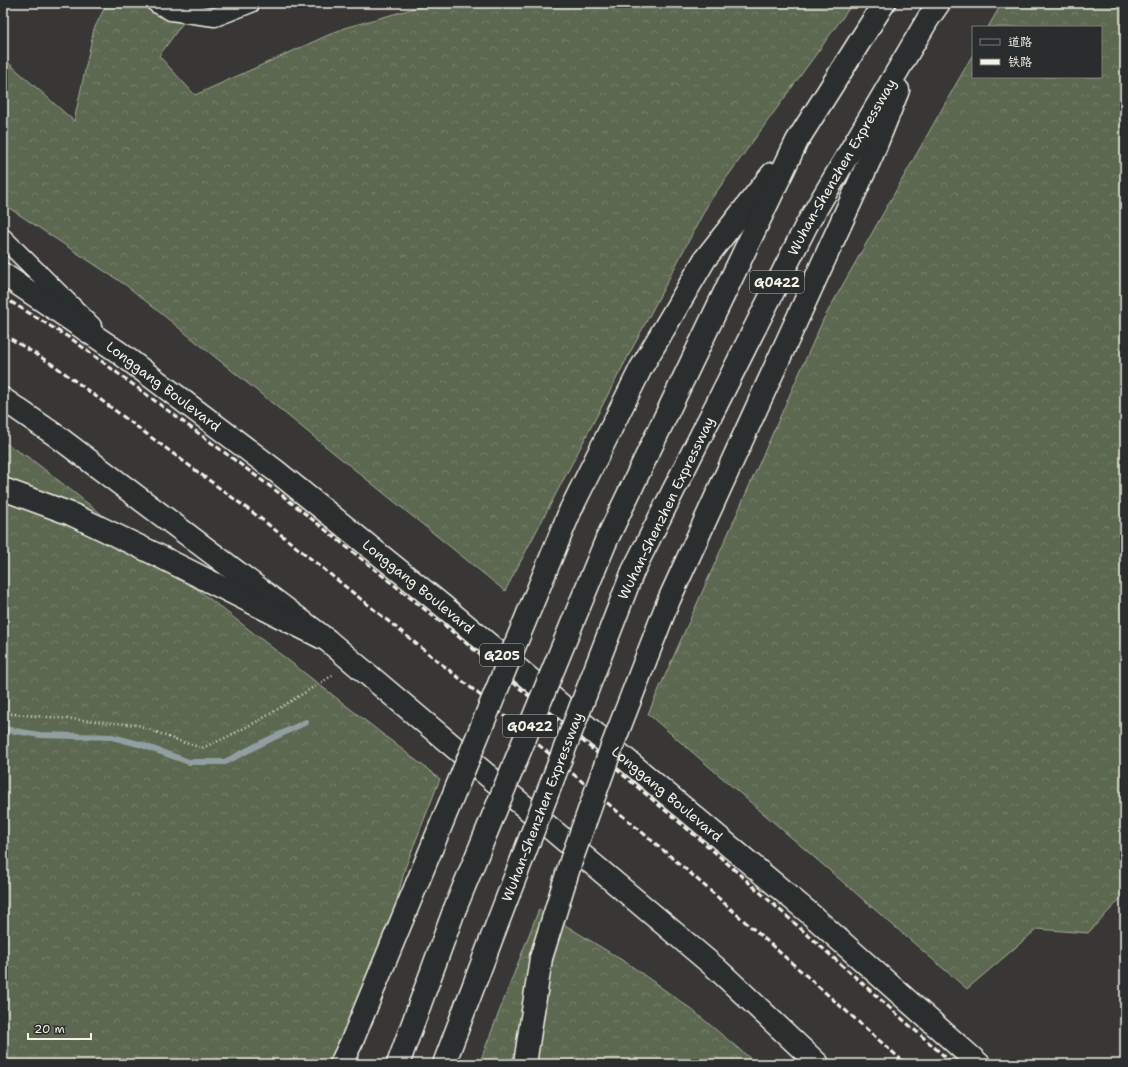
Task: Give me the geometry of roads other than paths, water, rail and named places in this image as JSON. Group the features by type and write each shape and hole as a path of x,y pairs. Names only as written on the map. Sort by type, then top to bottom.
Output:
{"highway":[{"name":"G0422","path":"398,1064 454,911 606,541 797,141 884,3"},
{"path":"525,1064 541,958 571,861 611,749 668,602 872,155 933,11"},
{"name":"Wuhan-Shenzhen Expressway","path":"444,1064 633,570 806,226 933,11"},
{"path":"341,1064 352,1041 571,509 641,368 704,259 797,141"},
{"name":"Longgang Boulevard","path":"3,274 117,351 276,471 443,606 808,912 980,1064"},
{"path":"3,399 58,437 327,640 716,968 818,1064"},
{"path":"3,489 71,514 155,554 327,640"}],"street":[{"path":"156,3 171,11 215,17 251,3"},
{"path":"3,238 117,351"}],"waterway":[{"path":"3,729 40,735 112,737 139,744 189,762 225,762 306,722"}],"railway":[{"path":"3,297 73,340 283,496 454,633 710,848 953,1064"},
{"path":"3,334 55,366 264,521 475,691 689,872 906,1064"}]}
